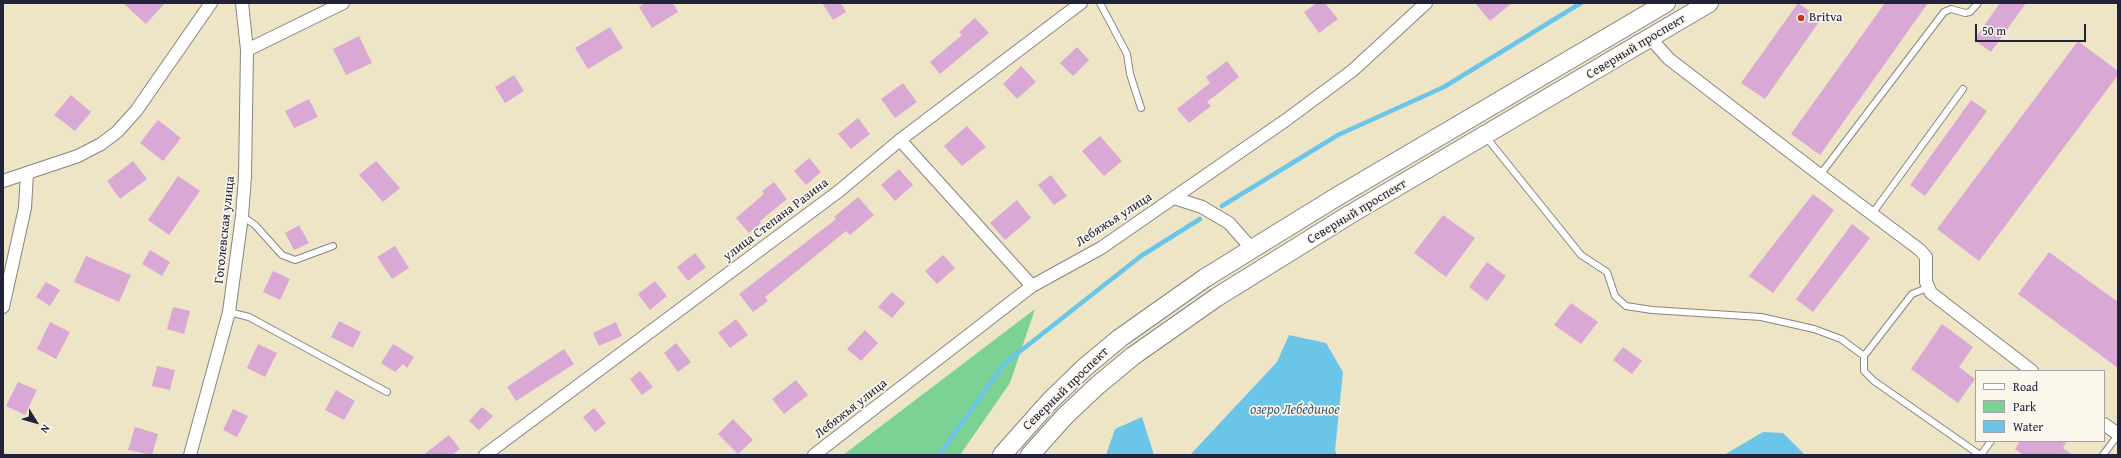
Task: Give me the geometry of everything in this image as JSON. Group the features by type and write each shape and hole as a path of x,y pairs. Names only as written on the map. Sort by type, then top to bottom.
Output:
{"main road":[{"name":"Северный проспект","path":"1030,455 1065,416 1098,384 1169,329 1391,178 1666,3"},
{"name":"Северный проспект","path":"1002,455 1050,401 1084,368 1114,343 1180,295 1252,249 1391,178 1485,136 1651,39 1709,3"}],"street":[{"path":"3,181 78,156 101,144 117,132 136,111 211,3"},
{"name":"Гоголевская улица","path":"190,455 229,312 242,216 245,177 247,50 242,3"},
{"path":"247,50 342,3"},
{"name":"улица Степана Разина","path":"485,455 839,191 900,140 1081,3"},
{"name":"Лебяжья улица","path":"814,455 1032,286 1101,248 1280,124 1352,72 1426,3"},
{"path":"1651,39 1669,60 1820,176 1920,250 1926,257 1927,288 2031,370"},
{"path":"900,140 1032,286"},
{"path":"3,307 25,208 27,173"},
{"path":"1174,198 1202,207 1229,223 1252,249"},
{"path":"2105,425 2118,434"}],"lane":[{"path":"1100,3 1127,54 1130,74 1141,108"},
{"path":"1820,176 1944,12 1951,9 1965,13 1970,12 1978,3"},
{"path":"1872,214 1963,89"},
{"path":"1485,136 1581,255 1607,272 1615,296 1626,306 1652,310 1761,317 1814,328 1841,339 1864,356"},
{"path":"242,216 255,225 282,254 295,260 333,246"},
{"path":"1927,288 1912,294 1864,356 1864,371 1874,381 1980,455 1990,442"},
{"path":"229,312 249,317 387,392"},
{"path":"2103,455 2118,434"}],"green space":[{"path":"1035,309 1010,383 960,455 843,455"}],"water":[{"name":"озеро Лебединое","path":"1289,335 1326,343 1343,372 1335,450 1337,455 1190,455 1277,362"},
{"path":"1142,417 1154,455 1106,455 1115,429"},
{"path":"1763,432 1783,433 1805,455 1724,455"}],"building":[{"path":"123,3 165,3 146,24"},
{"path":"645,3 673,3 678,12 652,28 639,7"},
{"path":"822,3 841,3 846,12 833,20"},
{"path":"1317,3 1325,3 1338,19 1319,33 1304,12"},
{"path":"1475,3 1512,3 1490,21"},
{"path":"1798,3 1821,19 1765,99 1741,83"},
{"path":"1885,3 1928,3 1820,155 1791,134"},
{"path":"2000,3 2026,3 1991,52 1974,40"},
{"path":"975,18 989,33 940,74 930,62 962,35 959,32"},
{"path":"610,27 623,48 588,69 575,48"},
{"path":"359,36 372,63 346,75 333,49"},
{"path":"2078,41 2118,71 2118,75 1979,261 1937,229"},
{"path":"1077,47 1089,60 1073,76 1060,63"},
{"path":"1227,61 1239,77 1207,102 1211,106 1189,123 1177,109 1210,83 1206,77"},
{"path":"1021,66 1036,82 1017,99 1003,84"},
{"path":"514,75 524,91 505,103 495,87"},
{"path":"903,83 917,102 895,118 881,99"},
{"path":"71,95 91,112 75,131 54,115"},
{"path":"309,99 318,117 294,128 285,111"},
{"path":"1971,100 1987,111 1925,196 1910,185"},
{"path":"858,118 870,134 851,149 838,134"},
{"path":"158,120 181,138 163,161 140,143"},
{"path":"967,126 986,147 962,166 944,146"},
{"path":"1100,136 1122,161 1104,176 1082,151"},
{"path":"809,158 821,172 806,185 794,171"},
{"path":"133,161 147,179 120,199 107,181"},
{"path":"376,161 400,188 383,202 359,175"},
{"path":"899,169 913,185 895,201 881,185"},
{"path":"1051,175 1067,196 1054,205 1038,185"},
{"path":"178,176 200,191 169,235 148,220"},
{"path":"774,182 787,199 760,221 761,223 749,233 736,218 764,194 762,191"},
{"path":"1813,194 1834,210 1773,293 1749,276"},
{"path":"858,197 874,215 850,235 846,231 765,297 768,301 753,312 739,294 836,219 834,217"},
{"path":"1017,200 1031,218 1005,240 990,223"},
{"path":"1443,215 1475,238 1446,277 1414,253"},
{"path":"1852,224 1870,238 1813,312 1796,299"},
{"path":"299,225 309,243 294,250 285,233"},
{"path":"395,246 409,268 392,279 377,257"},
{"path":"150,250 170,262 162,276 142,264"},
{"path":"2049,252 2118,302 2118,368 2018,294"},
{"path":"695,253 706,267 688,281 677,267"},
{"path":"943,255 955,268 937,284 925,271"},
{"path":"86,256 131,275 119,302 74,282"},
{"path":"1487,262 1506,276 1487,301 1469,287"},
{"path":"273,271 290,279 280,300 263,292"},
{"path":"655,281 667,296 650,310 638,294"},
{"path":"46,282 60,290 50,306 36,297"},
{"path":"892,292 905,303 892,318 878,307"},
{"path":"1571,303 1598,322 1581,344 1554,325"},
{"path":"173,307 190,311 184,334 167,329"},
{"path":"736,319 748,335 730,348 718,333"},
{"path":"339,321 361,332 353,348 331,337"},
{"path":"50,322 70,332 56,359 37,349"},
{"path":"616,322 622,336 599,346 593,333"},
{"path":"1942,324 1973,347 1959,367 1975,379 1958,403 1911,369"},
{"path":"865,330 878,343 861,361 847,349"},
{"path":"676,343 691,362 678,372 664,353"},
{"path":"258,344 277,353 265,377 247,368"},
{"path":"393,344 414,357 407,368 403,364 395,372 381,363"},
{"path":"1623,347 1642,361 1632,374 1613,360"},
{"path":"564,349 574,364 516,401 507,387"},
{"path":"157,366 175,370 170,390 152,386"},
{"path":"640,371 653,387 642,395 630,379"},
{"path":"796,380 808,395 784,414 772,399"},
{"path":"18,382 37,390 25,415 6,406"},
{"path":"336,390 355,401 344,420 325,410"},
{"path":"482,407 493,416 479,430 469,421"},
{"path":"594,408 606,423 595,432 583,417"},
{"path":"233,409 248,416 237,437 223,430"},
{"path":"733,419 753,440 738,454 718,434"},
{"path":"135,427 158,434 152,455 128,450"},
{"path":"449,435 460,449 452,455 423,455"},
{"path":"2019,442 2066,442 2063,448 2073,455 2023,455 2015,449"}],"waterway":[{"path":"1222,206 1338,135 1444,87 1581,3"},
{"path":"939,455 1004,364 1141,256 1200,219"}],"place":[{"name":"Britva","path":"1801,18"}]}
